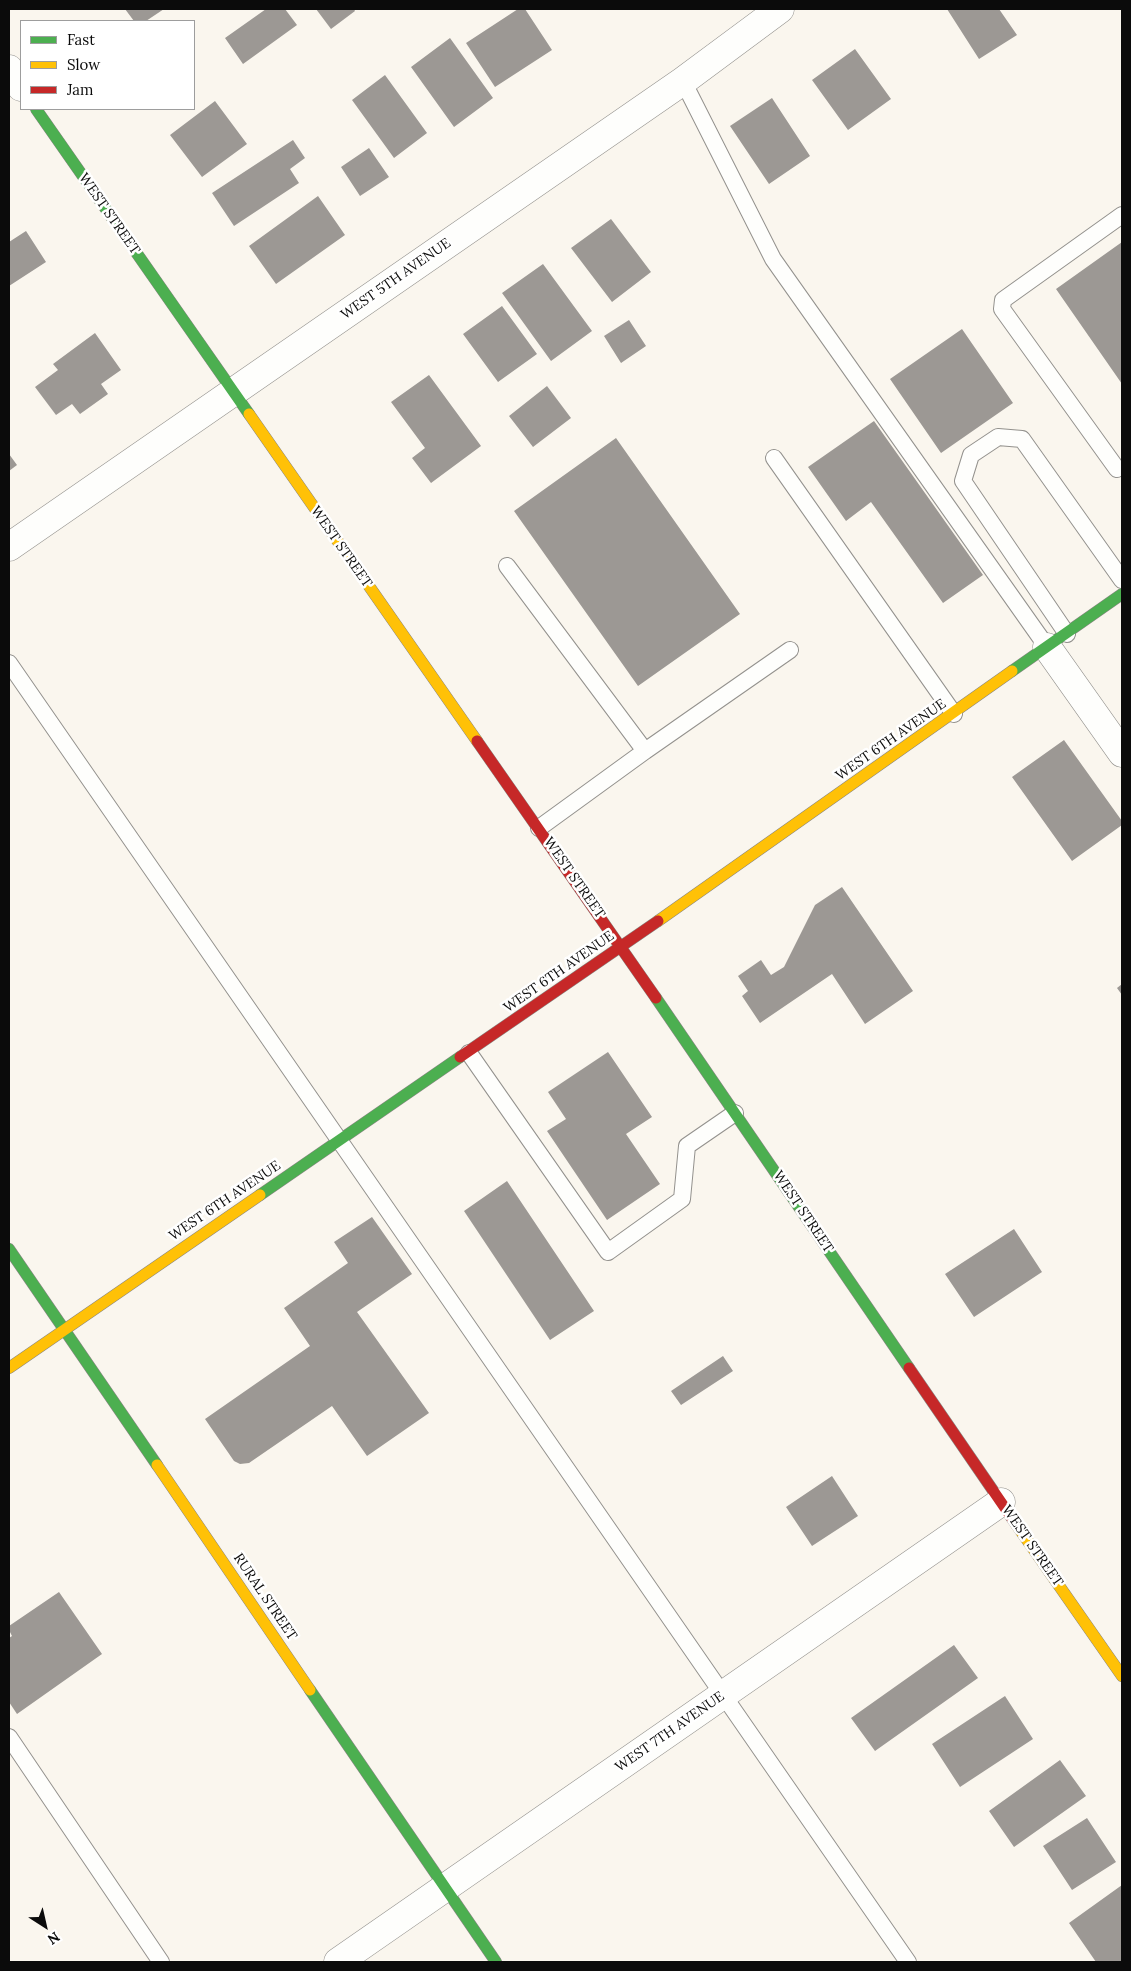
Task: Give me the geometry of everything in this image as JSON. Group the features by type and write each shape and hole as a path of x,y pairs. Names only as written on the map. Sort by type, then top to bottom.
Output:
{"street":[{"name":"WEST 5TH AVENUE","path":"9,547 683,81 780,9"},
{"path":"9,69 20,86"},
{"name":"WEST STREET","path":"37,110 232,392 622,947 1122,1676"},
{"name":"WEST 6TH AVENUE","path":"9,1368 622,947 1122,594"},
{"path":"1057,641 1119,740"},
{"name":"RURAL STREET","path":"9,1249 496,1962"},
{"name":"WEST 7TH AVENUE","path":"338,1962 1001,1502"}],"lane":[{"path":"683,81 773,259 1057,641"},
{"path":"1121,470 1002,309 1003,300 1122,215"},
{"path":"1057,641 963,481 972,455 998,438 1022,440 1122,580"},
{"path":"774,458 954,714"},
{"path":"508,566 644,751"},
{"path":"539,828 644,751 790,650"},
{"path":"9,663 908,1962"},
{"path":"469,1052 608,1252 682,1199 687,1146 736,1113"},
{"path":"9,1737 161,1962"}],"building":[{"path":"125,9 164,9 148,20 133,20"},
{"path":"266,9 285,9 297,25 243,64 225,38"},
{"path":"316,9 354,9 355,11 331,29"},
{"path":"518,9 525,9 552,50 495,87 466,43"},
{"path":"947,9 999,9 1017,35 979,59"},
{"path":"450,38 493,98 454,127 411,67"},
{"path":"855,49 891,99 848,130 812,80"},
{"path":"385,75 427,133 394,158 352,100"},
{"path":"772,98 810,156 769,184 730,126"},
{"path":"215,101 247,144 202,177 170,135"},
{"path":"293,140 305,158 290,169 299,183 234,226 212,193"},
{"path":"369,148 389,177 360,196 341,167"},
{"path":"318,196 345,235 276,284 249,246"},
{"path":"611,219 651,272 612,302 571,248"},
{"path":"26,231 46,262 9,286 9,242"},
{"path":"1122,242 1122,384 1056,289"},
{"path":"543,264 592,331 551,361 502,293"},
{"path":"502,306 537,354 498,382 463,334"},
{"path":"629,320 646,346 621,363 604,336"},
{"path":"962,329 1013,403 941,453 890,379"},
{"path":"95,333 121,370 101,384 108,394 80,414 72,404 56,415 35,387 58,370 53,364"},
{"path":"429,375 481,446 431,483 412,458 425,448 391,402"},
{"path":"547,386 571,418 533,447 509,416"},
{"path":"874,421 983,575 943,603 871,502 846,521 808,467"},
{"path":"616,438 740,614 638,686 514,511"},
{"path":"9,454 17,465 9,471"},
{"path":"1064,740 1122,821 1122,825 1072,861 1012,777"},
{"path":"842,887 913,991 865,1024 832,974 760,1023 742,996 748,991 738,976 761,960 771,975 784,967 815,905"},
{"path":"1122,984 1122,995 1117,988"},
{"path":"608,1052 652,1117 626,1134 660,1184 607,1220 547,1131 566,1119 548,1092"},
{"path":"507,1181 594,1311 550,1340 464,1211"},
{"path":"372,1217 412,1274 357,1312 429,1413 367,1456 332,1406 249,1463 240,1464 234,1461 205,1419 310,1346 284,1308 348,1263 334,1242"},
{"path":"1014,1229 1042,1272 974,1317 945,1274"},
{"path":"723,1356 733,1371 681,1405 671,1391"},
{"path":"832,1476 858,1516 812,1546 786,1507"},
{"path":"59,1592 102,1654 17,1714 9,1702 9,1638 12,1636 9,1626"},
{"path":"954,1645 978,1678 875,1751 851,1718"},
{"path":"1005,1696 1033,1739 960,1787 932,1744"},
{"path":"1060,1760 1086,1796 1014,1847 989,1811"},
{"path":"1087,1818 1116,1862 1072,1890 1043,1846"},
{"path":"1122,1885 1122,1962 1096,1962 1069,1923"}],"traffic: fast":[{"path":"37,110 249,414"},
{"path":"1012,671 1122,594"},
{"path":"656,998 909,1368"},
{"path":"260,1195 460,1057"},
{"path":"9,1249 157,1465"},
{"path":"310,1690 496,1962"}],"traffic: slow":[{"path":"249,414 477,741"},
{"path":"658,921 1012,671"},
{"path":"9,1368 260,1195"},
{"path":"157,1465 310,1690"},
{"path":"1016,1524 1122,1676"}],"traffic: jam":[{"path":"477,741 656,998"},
{"path":"460,1057 658,921"},
{"path":"909,1368 1016,1524"}]}
